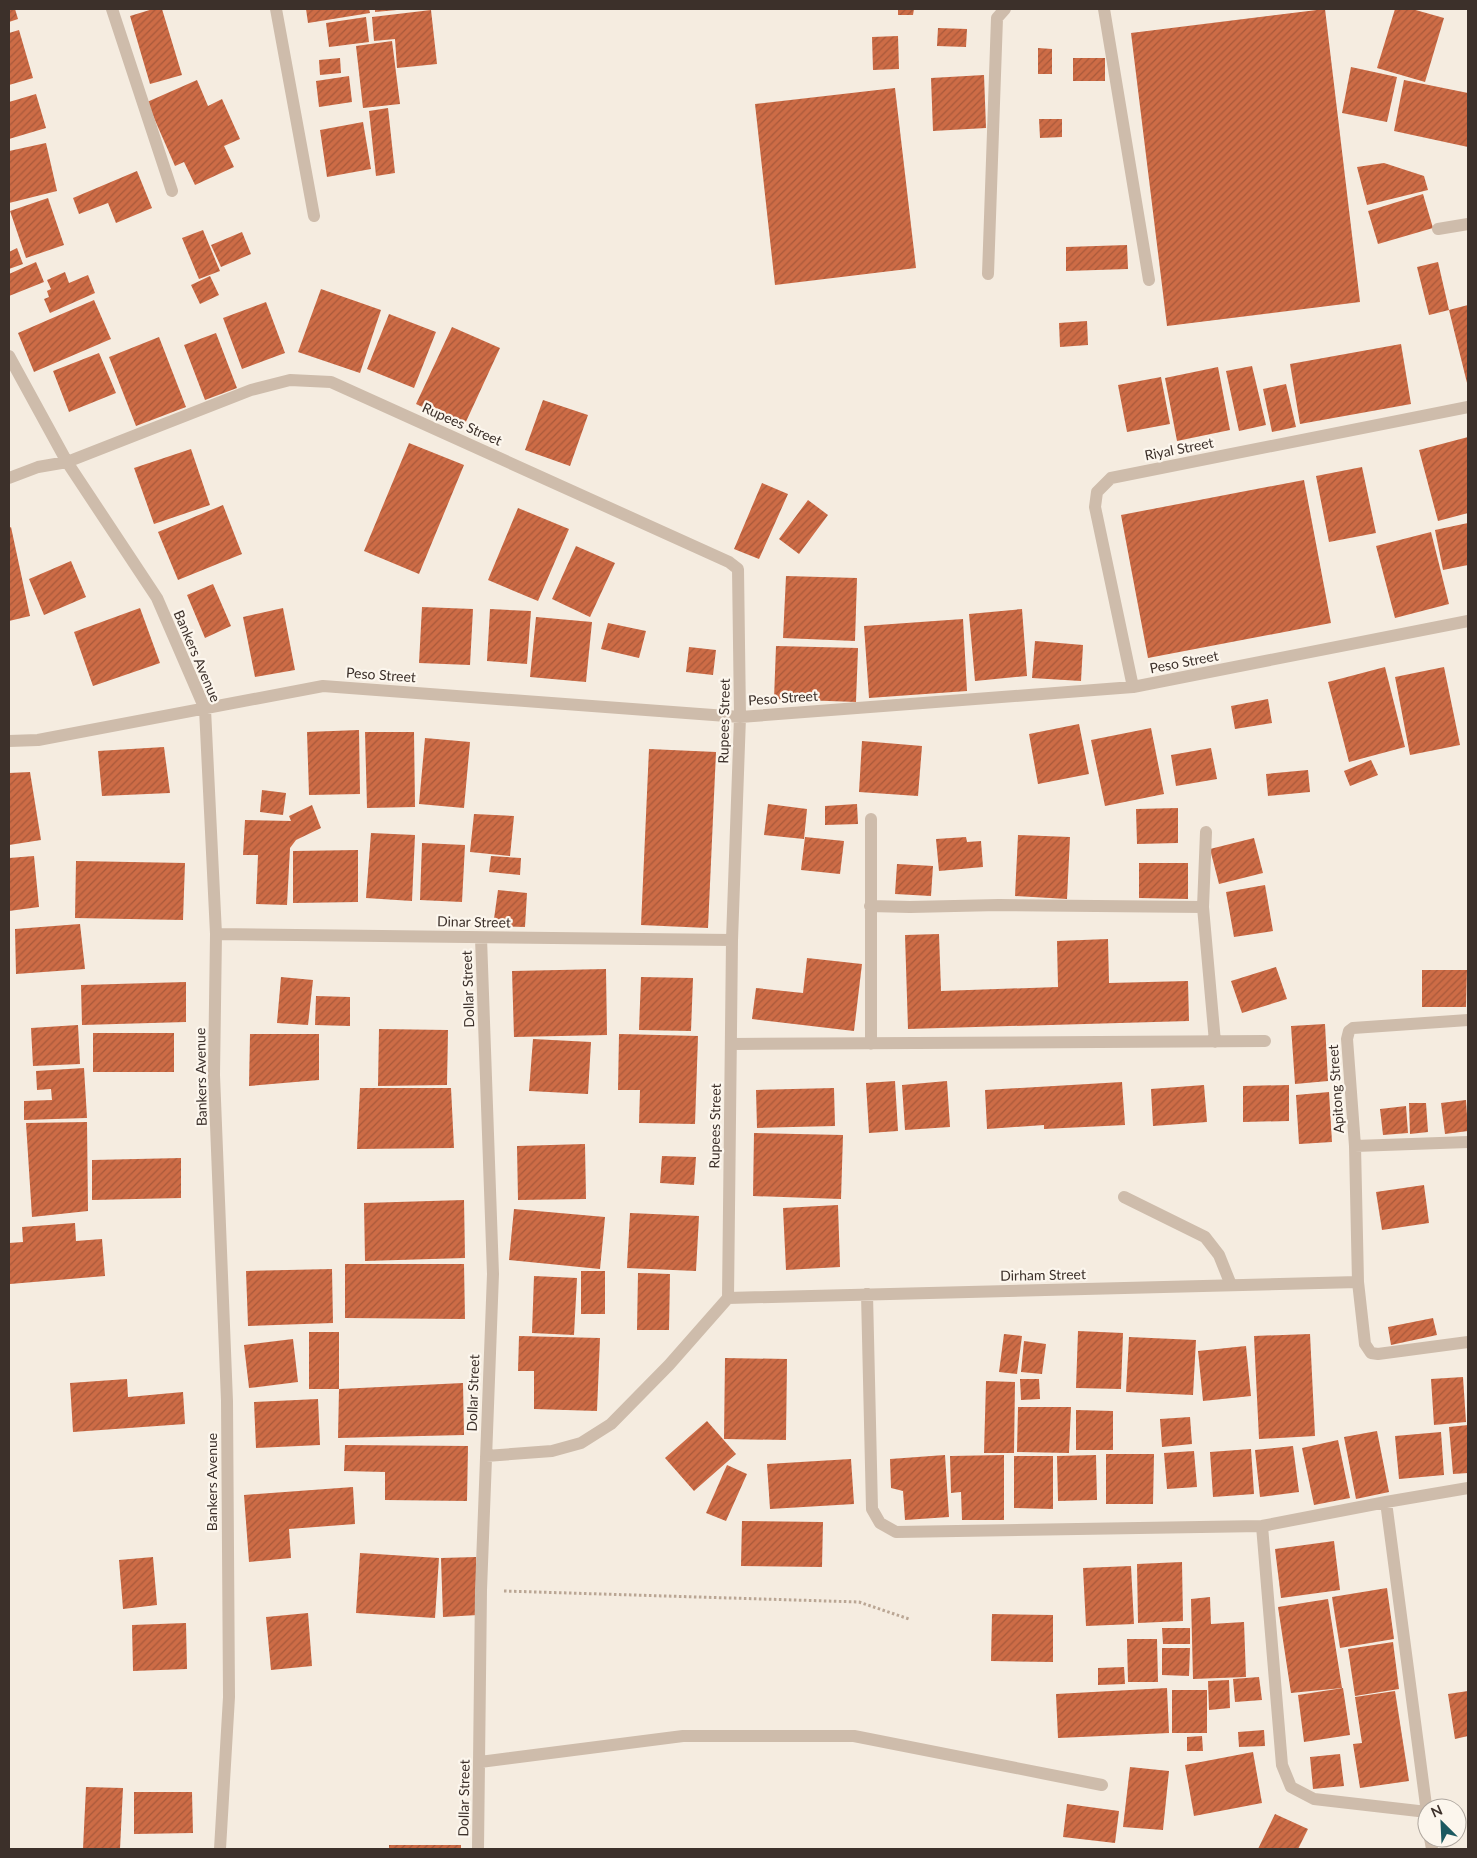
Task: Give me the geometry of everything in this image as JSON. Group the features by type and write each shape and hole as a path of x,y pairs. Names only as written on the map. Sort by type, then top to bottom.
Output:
{"street":[{"path":"112,9 172,191"},
{"path":"276,9 314,216"},
{"path":"988,274 997,18 1005,9"},
{"path":"1104,9 1149,280"},
{"path":"1438,229 1468,224"},
{"name":"Bankers Avenue","path":"9,356 67,462 157,598 205,709 216,934 214,1075 227,1401 229,1697 220,1849"},
{"name":"Rupees Street","path":"67,462 251,390 290,380 331,382 735,565 739,574 740,717 732,940 728,1298"},
{"name":"Riyal Street","path":"1133,687 1096,507 1097,492 1112,478 1468,407"},
{"path":"9,478 38,467 67,462"},
{"name":"Peso Street","path":"9,741 38,740 323,686 740,717 1133,687 1468,621"},
{"path":"871,819 871,1044"},
{"path":"1206,832 1203,907 1216,1042"},
{"path":"870,906 910,908 999,905 1203,907"},
{"name":"Dinar Street","path":"216,934 732,940"},
{"name":"Dollar Street","path":"478,1849 481,1590 493,1274 481,938"},
{"name":"Apitong Street","path":"1355,1146 1347,1039 1349,1031 1353,1028 1468,1020"},
{"path":"731,1044 1264,1041"},
{"path":"1468,1142 1355,1146 1358,1282 1365,1344 1370,1353 1378,1354 1468,1342"},
{"path":"1124,1197 1205,1237 1219,1255 1231,1285"},
{"name":"Dirham Street","path":"728,1298 1358,1282"},
{"path":"868,1294 872,1509 880,1524 896,1532 1262,1526 1468,1488"},
{"path":"486,1456 552,1451 581,1442 612,1424 669,1365 728,1298"},
{"path":"1386,1502 1425,1798"},
{"path":"1262,1526 1282,1766 1291,1787 1314,1798 1417,1811"},
{"path":"480,1762 683,1736 854,1736 1102,1785"}],"path":[{"path":"481,1590 859,1602 908,1619"}],"building":[{"path":"9,9 15,9 18,19 9,22"},
{"path":"153,9 162,9 182,75 150,84 130,16"},
{"path":"306,9 369,9 370,13 308,23"},
{"path":"375,9 397,9 397,10 375,12"},
{"path":"898,9 914,9 913,15 898,15"},
{"path":"1325,9 1360,302 1167,326 1131,33"},
{"path":"1395,9 1412,9 1444,18 1425,82 1377,68"},
{"path":"431,10 437,64 397,68 395,39 374,41 372,17"},
{"path":"366,17 369,42 329,47 326,23"},
{"path":"938,28 967,29 966,47 937,46"},
{"path":"19,30 33,78 9,85 9,33"},
{"path":"898,36 899,69 873,70 872,37"},
{"path":"392,41 400,104 363,108 356,46"},
{"path":"1038,48 1052,49 1052,74 1038,74"},
{"path":"340,58 341,73 320,75 319,60"},
{"path":"1073,58 1105,58 1105,81 1073,81"},
{"path":"1351,67 1397,77 1387,122 1342,113"},
{"path":"984,75 986,128 933,131 931,78"},
{"path":"349,76 352,102 319,107 316,81"},
{"path":"197,80 208,106 222,99 240,139 224,146 234,167 195,185 184,162 175,166 147,102"},
{"path":"1404,80 1468,93 1468,147 1394,131"},
{"path":"895,88 916,268 775,285 755,104"},
{"path":"36,94 46,128 9,139 9,102"},
{"path":"388,108 395,173 376,176 369,111"},
{"path":"1039,119 1062,119 1062,137 1040,138"},
{"path":"363,122 371,169 327,177 320,130"},
{"path":"46,143 57,191 9,203 9,151"},
{"path":"1384,163 1424,176 1428,190 1367,205 1357,167"},
{"path":"137,171 152,208 116,223 108,203 79,214 73,198"},
{"path":"1423,194 1433,228 1378,244 1368,211"},
{"path":"48,198 64,245 26,258 10,211"},
{"path":"203,230 220,271 199,279 182,238"},
{"path":"242,232 251,254 221,267 211,245"},
{"path":"1127,245 1128,269 1066,271 1066,247"},
{"path":"17,248 23,264 9,269 9,252"},
{"path":"36,262 44,282 9,296 9,274"},
{"path":"1438,262 1449,310 1429,315 1417,267"},
{"path":"65,272 69,283 88,275 95,293 50,313 44,299 49,297 47,291 51,289 47,280"},
{"path":"210,276 219,295 200,304 191,285"},
{"path":"321,289 381,310 360,373 298,352"},
{"path":"94,300 111,339 34,372 18,333"},
{"path":"266,302 285,353 242,369 223,318"},
{"path":"1468,305 1468,387 1449,310"},
{"path":"389,314 436,332 414,388 367,369"},
{"path":"1087,321 1088,345 1060,347 1059,323"},
{"path":"452,327 500,348 464,426 416,404"},
{"path":"216,333 237,388 205,400 184,345"},
{"path":"159,337 186,407 136,426 109,357"},
{"path":"1401,344 1411,404 1300,424 1290,364"},
{"path":"99,353 116,393 69,412 53,371"},
{"path":"1252,366 1266,425 1239,431 1226,371"},
{"path":"1218,367 1230,430 1177,441 1165,378"},
{"path":"1161,377 1170,424 1127,432 1118,385"},
{"path":"1286,384 1296,427 1272,432 1263,389"},
{"path":"543,400 588,415 570,466 525,450"},
{"path":"1468,437 1468,513 1438,521 1419,450"},
{"path":"409,443 464,465 419,574 364,551"},
{"path":"191,449 210,505 154,524 134,468"},
{"path":"1362,467 1376,533 1329,542 1316,476"},
{"path":"1304,480 1331,623 1148,658 1121,515"},
{"path":"762,483 788,494 759,559 734,549"},
{"path":"808,500 828,515 799,554 779,539"},
{"path":"223,505 242,554 178,580 158,532"},
{"path":"518,508 569,529 538,601 488,580"},
{"path":"1468,523 1468,565 1443,570 1435,530"},
{"path":"11,527 30,616 9,621 9,528"},
{"path":"1431,532 1449,604 1395,618 1376,546"},
{"path":"576,546 615,563 590,617 552,599"},
{"path":"71,561 86,597 44,615 29,579"},
{"path":"786,576 857,578 855,641 783,638"},
{"path":"213,584 231,626 205,638 187,595"},
{"path":"422,607 473,609 470,665 419,663"},
{"path":"140,608 160,663 93,686 74,632"},
{"path":"283,608 295,670 255,677 243,617"},
{"path":"490,609 531,611 527,664 487,661"},
{"path":"1022,609 1027,676 975,681 969,614"},
{"path":"536,617 592,622 586,682 530,677"},
{"path":"963,619 967,691 869,698 864,626"},
{"path":"608,623 646,631 639,658 601,649"},
{"path":"1035,641 1083,645 1081,681 1032,678"},
{"path":"776,646 858,648 856,702 774,699"},
{"path":"689,647 716,650 713,675 686,672"},
{"path":"1385,667 1405,747 1349,762 1328,682"},
{"path":"1444,667 1460,745 1410,755 1395,677"},
{"path":"1268,699 1272,723 1235,729 1231,706"},
{"path":"1079,724 1089,774 1038,784 1029,734"},
{"path":"1151,728 1164,794 1105,806 1091,740"},
{"path":"359,730 360,794 309,795 307,732"},
{"path":"365,732 414,732 415,807 367,808"},
{"path":"425,738 470,742 464,808 419,804"},
{"path":"862,741 922,746 918,796 859,792"},
{"path":"164,747 170,793 102,796 98,751"},
{"path":"1211,748 1217,779 1176,786 1171,755"},
{"path":"649,749 716,752 708,928 641,925"},
{"path":"1371,760 1378,775 1350,786 1344,771"},
{"path":"1308,770 1310,792 1268,796 1266,774"},
{"path":"30,772 41,840 9,845 9,773"},
{"path":"262,790 286,793 283,815 260,812"},
{"path":"768,804 807,809 804,839 764,835"},
{"path":"857,804 858,824 825,825 825,806"},
{"path":"312,805 321,828 296,840 290,848 287,905 256,904 258,855 243,855 245,820 291,821 289,816"},
{"path":"1178,808 1178,843 1137,844 1136,809"},
{"path":"474,814 514,816 510,856 470,852"},
{"path":"371,833 415,835 412,901 366,898"},
{"path":"1018,835 1070,837 1067,899 1015,896"},
{"path":"805,837 844,841 840,874 801,870"},
{"path":"966,837 967,842 981,841 983,867 939,871 936,839"},
{"path":"1254,838 1263,873 1219,884 1210,849"},
{"path":"422,843 465,845 462,902 420,900"},
{"path":"358,850 358,902 293,903 293,851"},
{"path":"34,856 39,907 9,911 9,858"},
{"path":"491,856 521,858 520,875 489,872"},
{"path":"76,861 185,863 183,920 75,918"},
{"path":"1139,863 1188,863 1188,899 1139,898"},
{"path":"897,864 933,866 931,896 895,894"},
{"path":"1265,885 1273,931 1234,937 1226,892"},
{"path":"498,890 527,893 525,927 493,926"},
{"path":"80,924 85,969 16,974 15,929"},
{"path":"939,934 941,991 1058,987 1057,941 1108,939 1109,983 1188,981 1189,1021 908,1029 905,935"},
{"path":"807,958 862,964 854,1031 752,1019 756,988 803,993"},
{"path":"1276,967 1287,999 1242,1013 1231,981"},
{"path":"606,969 607,1035 514,1037 512,971"},
{"path":"1422,970 1467,970 1466,1007 1422,1007"},
{"path":"281,977 313,980 308,1025 277,1023"},
{"path":"641,977 693,978 691,1031 639,1030"},
{"path":"186,982 186,1022 82,1025 81,985"},
{"path":"316,996 350,997 350,1026 315,1025"},
{"path":"1325,1024 1328,1081 1295,1084 1291,1026"},
{"path":"78,1025 80,1064 33,1066 31,1028"},
{"path":"379,1029 448,1030 447,1085 378,1086"},
{"path":"93,1033 174,1033 174,1072 93,1072"},
{"path":"250,1034 319,1034 319,1080 249,1086"},
{"path":"619,1034 698,1036 695,1124 639,1123 640,1090 618,1090"},
{"path":"533,1039 591,1042 588,1094 529,1091"},
{"path":"84,1068 87,1118 24,1120 24,1101 52,1100 51,1089 37,1090 36,1071"},
{"path":"895,1081 898,1131 869,1133 866,1083"},
{"path":"947,1081 950,1127 905,1130 902,1085"},
{"path":"1122,1082 1125,1125 1044,1129 1044,1125 987,1129 985,1090"},
{"path":"1204,1085 1207,1122 1153,1126 1151,1089"},
{"path":"1289,1085 1289,1121 1243,1122 1243,1086"},
{"path":"360,1088 451,1088 454,1148 357,1149"},
{"path":"834,1088 835,1126 757,1128 756,1090"},
{"path":"1329,1092 1332,1142 1299,1144 1296,1095"},
{"path":"1466,1100 1468,1131 1445,1134 1441,1103"},
{"path":"1409,1103 1426,1103 1428,1132 1410,1134"},
{"path":"1406,1106 1408,1133 1383,1135 1380,1109"},
{"path":"87,1122 88,1211 32,1217 26,1123"},
{"path":"754,1133 843,1135 841,1199 753,1196"},
{"path":"585,1144 586,1199 518,1200 517,1146"},
{"path":"662,1156 696,1157 694,1185 660,1183"},
{"path":"181,1158 181,1198 92,1200 92,1160"},
{"path":"1424,1185 1429,1223 1382,1230 1376,1192"},
{"path":"464,1200 465,1258 365,1261 364,1203"},
{"path":"838,1205 840,1267 786,1270 783,1208"},
{"path":"514,1209 605,1217 600,1269 509,1260"},
{"path":"630,1213 699,1216 696,1271 627,1268"},
{"path":"75,1223 76,1241 102,1239 105,1276 10,1284 9,1243 23,1242 22,1227"},
{"path":"345,1264 464,1264 465,1319 345,1318"},
{"path":"332,1269 333,1323 248,1326 246,1271"},
{"path":"581,1271 605,1271 605,1314 581,1314"},
{"path":"638,1273 670,1274 669,1330 637,1330"},
{"path":"534,1276 577,1278 574,1335 532,1333"},
{"path":"1433,1318 1437,1335 1391,1345 1388,1327"},
{"path":"1078,1331 1123,1333 1121,1389 1076,1388"},
{"path":"309,1332 339,1332 339,1389 309,1389"},
{"path":"1004,1334 1022,1336 1017,1374 999,1372"},
{"path":"1310,1334 1315,1436 1259,1439 1254,1336"},
{"path":"519,1336 600,1338 597,1411 534,1409 534,1371 518,1371"},
{"path":"1129,1337 1196,1340 1193,1395 1126,1392"},
{"path":"293,1339 298,1382 249,1388 244,1345"},
{"path":"1024,1341 1046,1344 1042,1374 1021,1372"},
{"path":"1246,1346 1251,1396 1203,1401 1198,1351"},
{"path":"725,1358 787,1359 786,1440 724,1439"},
{"path":"1463,1377 1466,1422 1434,1425 1431,1379"},
{"path":"127,1379 128,1397 183,1392 185,1424 73,1432 70,1383"},
{"path":"1020,1379 1039,1379 1040,1399 1021,1400"},
{"path":"986,1381 1015,1382 1014,1453 984,1453"},
{"path":"463,1383 464,1435 338,1438 339,1389"},
{"path":"318,1399 320,1445 256,1448 254,1402"},
{"path":"1018,1407 1071,1407 1069,1453 1017,1452"},
{"path":"1076,1410 1113,1411 1113,1450 1076,1450"},
{"path":"1190,1417 1192,1444 1162,1447 1160,1419"},
{"path":"707,1421 736,1454 694,1491 665,1458"},
{"path":"1468,1425 1468,1473 1453,1474 1449,1427"},
{"path":"1377,1431 1389,1492 1356,1499 1344,1437"},
{"path":"1441,1432 1444,1475 1399,1479 1395,1436"},
{"path":"1338,1440 1350,1498 1314,1505 1302,1448"},
{"path":"345,1445 468,1446 467,1501 385,1500 385,1472 344,1471"},
{"path":"1293,1446 1299,1492 1260,1497 1255,1450"},
{"path":"1251,1449 1254,1494 1213,1497 1210,1452"},
{"path":"1194,1451 1197,1487 1167,1489 1164,1453"},
{"path":"1106,1454 1154,1454 1153,1504 1106,1504"},
{"path":"945,1455 949,1517 905,1520 903,1491 891,1488 890,1459"},
{"path":"1004,1455 1004,1520 962,1520 961,1492 951,1493 950,1456"},
{"path":"1096,1455 1097,1500 1058,1501 1057,1456"},
{"path":"1014,1456 1053,1456 1053,1509 1014,1508"},
{"path":"851,1459 854,1504 770,1509 767,1464"},
{"path":"727,1465 747,1474 726,1521 706,1513"},
{"path":"353,1487 355,1524 289,1529 291,1558 249,1562 244,1495"},
{"path":"742,1521 823,1522 822,1567 741,1566"},
{"path":"1334,1541 1340,1590 1281,1598 1275,1549"},
{"path":"360,1553 439,1558 435,1618 356,1613"},
{"path":"153,1557 157,1605 123,1609 119,1560"},
{"path":"476,1557 478,1615 443,1617 441,1558"},
{"path":"1182,1562 1183,1621 1138,1623 1137,1564"},
{"path":"1131,1566 1134,1624 1086,1626 1083,1568"},
{"path":"1387,1588 1394,1639 1340,1648 1332,1597"},
{"path":"1210,1597 1211,1624 1244,1622 1246,1677 1193,1679 1191,1599"},
{"path":"1328,1599 1342,1688 1291,1693 1278,1607"},
{"path":"308,1613 312,1666 271,1670 266,1617"},
{"path":"992,1614 1053,1615 1053,1662 991,1661"},
{"path":"186,1623 187,1669 133,1671 132,1625"},
{"path":"1162,1628 1190,1628 1190,1644 1163,1644"},
{"path":"1127,1639 1157,1639 1158,1682 1128,1682"},
{"path":"1393,1642 1399,1689 1355,1696 1348,1649"},
{"path":"1162,1648 1190,1648 1189,1676 1162,1675"},
{"path":"1124,1667 1125,1684 1098,1685 1098,1668"},
{"path":"1259,1677 1262,1700 1235,1702 1233,1679"},
{"path":"1229,1680 1230,1708 1209,1710 1208,1681"},
{"path":"1167,1688 1169,1733 1058,1738 1056,1694"},
{"path":"1343,1688 1350,1735 1304,1742 1298,1695"},
{"path":"1172,1690 1207,1690 1207,1733 1172,1733"},
{"path":"1395,1691 1409,1781 1360,1788 1353,1744 1362,1743 1355,1697"},
{"path":"1468,1691 1468,1736 1455,1739 1448,1694"},
{"path":"1264,1730 1265,1746 1239,1747 1238,1732"},
{"path":"1202,1736 1203,1751 1187,1751 1187,1737"},
{"path":"1253,1752 1262,1803 1194,1816 1185,1765"},
{"path":"1340,1754 1344,1786 1313,1789 1310,1757"},
{"path":"1130,1767 1169,1771 1163,1830 1123,1827"},
{"path":"86,1787 123,1788 120,1849 83,1849"},
{"path":"134,1792 192,1792 193,1833 134,1834"},
{"path":"1067,1804 1119,1811 1115,1843 1063,1837"},
{"path":"1275,1814 1308,1829 1298,1849 1258,1849"},
{"path":"389,1845 461,1845 461,1849 389,1849"}]}
